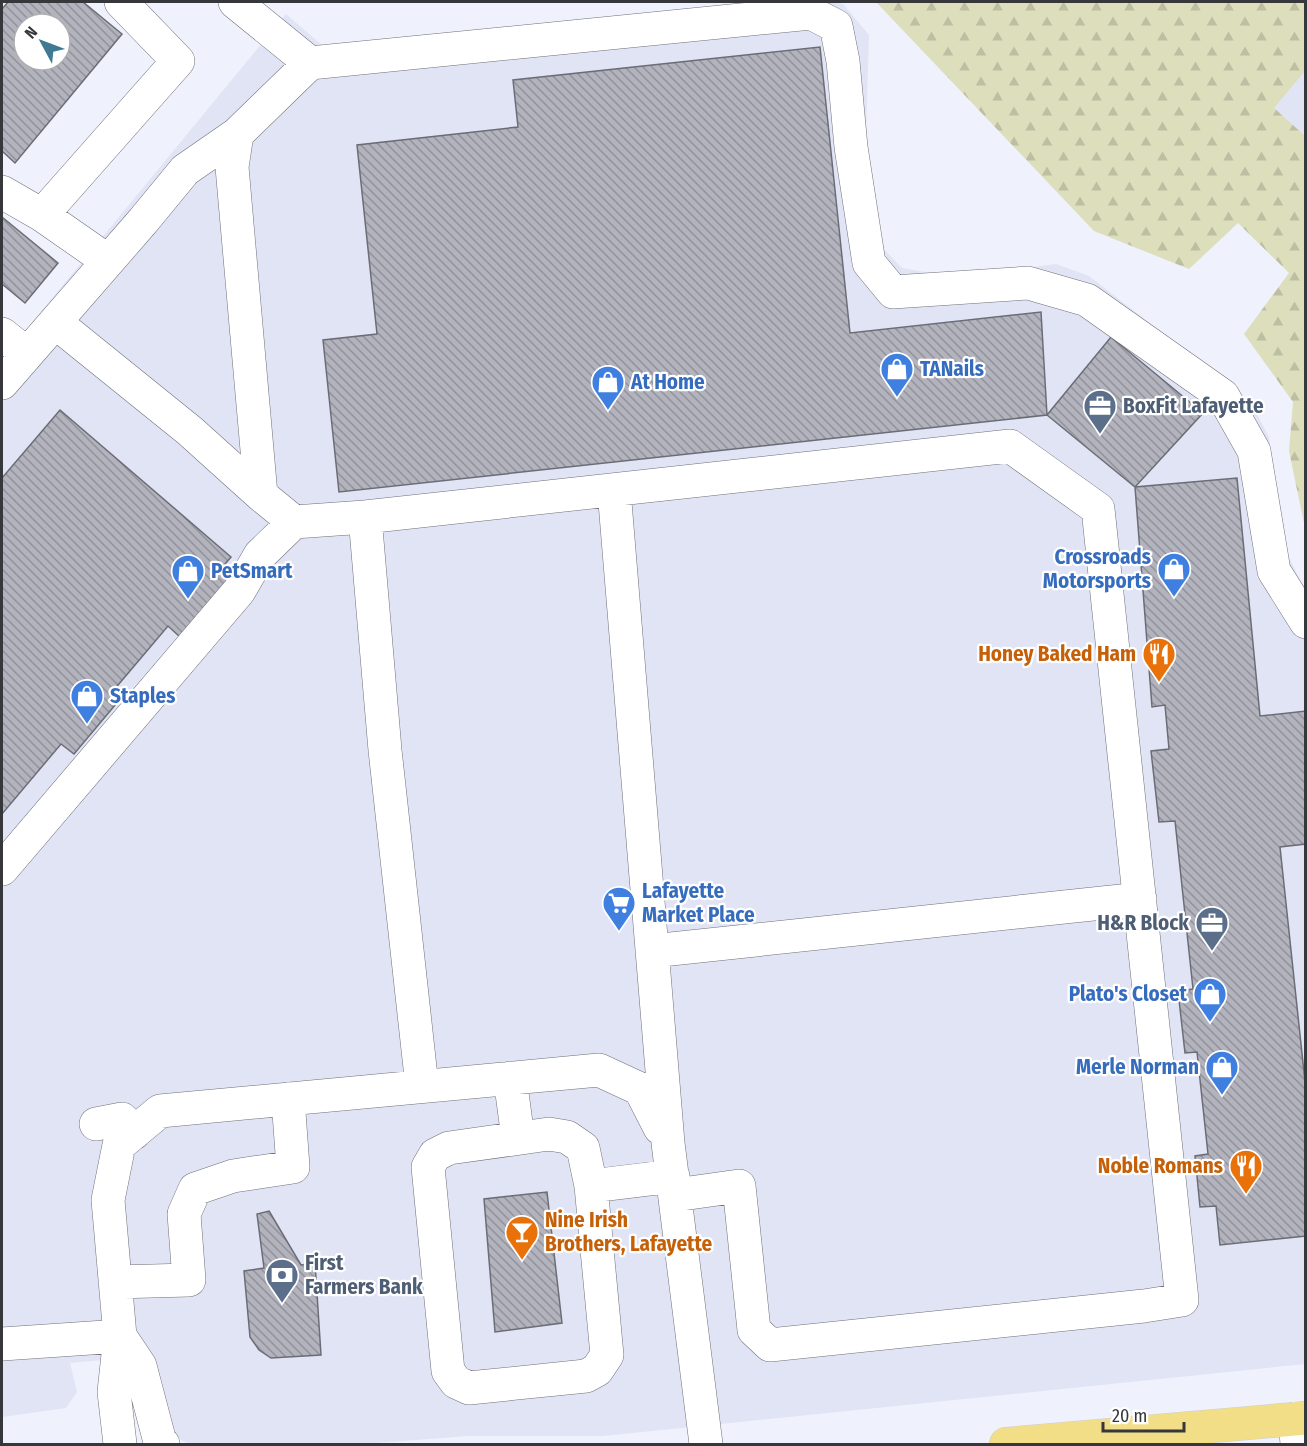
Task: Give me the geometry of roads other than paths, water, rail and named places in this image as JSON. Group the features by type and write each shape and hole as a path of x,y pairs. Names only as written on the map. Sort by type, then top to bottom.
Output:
{"main road":[{"path":"1006,1444 1299,1427"}],"lane":[{"path":"42,215 178,61 121,2"},
{"path":"234,2 310,63"},
{"path":"2,383 185,170 237,134 310,63 811,13 836,26 843,61 851,147 869,262 893,292 1028,283 1087,300 1222,396 1254,451 1274,571 1305,622"},
{"path":"237,134 232,167 261,495"},
{"path":"2,192 42,215 108,261"},
{"path":"55,322 190,431 294,522"},
{"path":"2,334 27,354"},
{"path":"2,869 240,591 260,555 294,522 365,517 1010,447 1098,508 1182,1300 1144,1306 771,1345 754,1330 739,1186 591,1186"},
{"path":"614,490 668,1143 706,1444"},
{"path":"365,517 386,750 423,1086"},
{"path":"652,951 1140,899"},
{"path":"120,1444 114,1392 120,1336 108,1200 119,1145 160,1111 599,1070 640,1089 668,1143"},
{"path":"510,1078 518,1138"},
{"path":"115,1281 189,1280 184,1214 195,1189 233,1176 293,1167 288,1099"},
{"path":"96,1124 122,1119 134,1133"},
{"path":"549,1134 567,1137 583,1148 591,1186 607,1355 597,1370 586,1376 469,1388 456,1382 448,1371 428,1167 435,1155 449,1148 518,1138 549,1134"},
{"path":"2,1344 120,1336"},
{"path":"120,1336 140,1366 160,1442 163,1444"}],"place":[{"name":"TANails","path":"897,398"},
{"name":"At Home","path":"608,411"},
{"name":"BoxFit Lafayette","path":"1100,435"},
{"name":"Crossroads Motorsports","path":"1174,598"},
{"name":"PetSmart","path":"188,600"},
{"name":"Honey Baked Ham","path":"1159,683"},
{"name":"Staples","path":"87,725"},
{"name":"Lafayette Market Place","path":"619,932"},
{"name":"H&R Block","path":"1212,952"},
{"name":"Plato's Closet","path":"1210,1023"},
{"name":"Merle Norman","path":"1222,1096"},
{"name":"Noble Romans","path":"1246,1195"},
{"name":"Nine Irish Brothers, Lafayette","path":"522,1261"},
{"name":"First Farmers Bank","path":"282,1304"}]}
